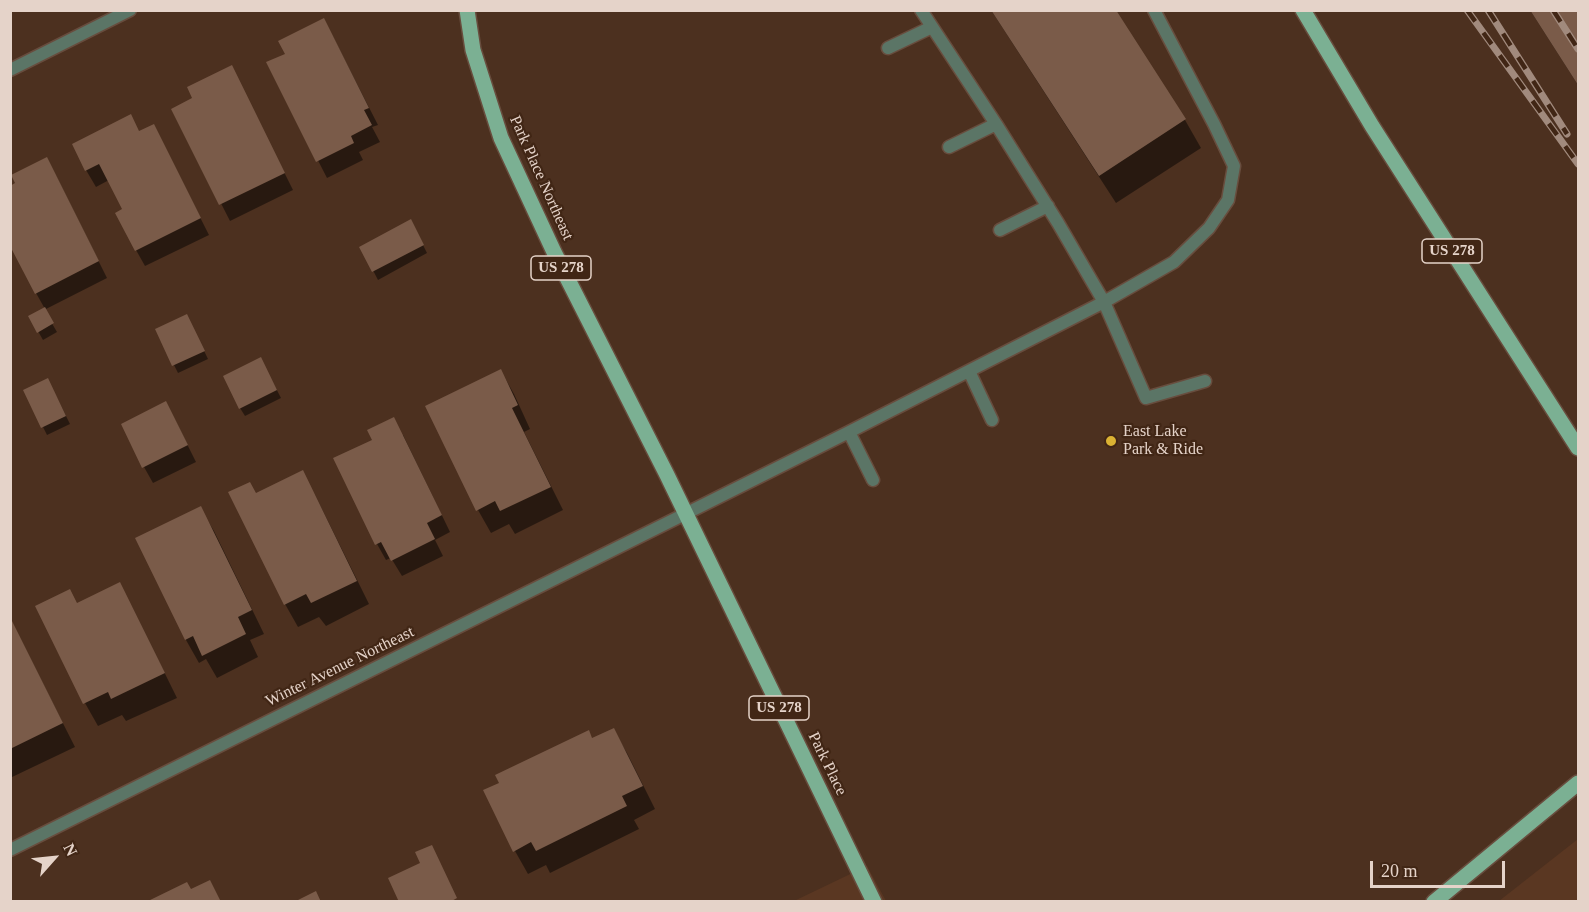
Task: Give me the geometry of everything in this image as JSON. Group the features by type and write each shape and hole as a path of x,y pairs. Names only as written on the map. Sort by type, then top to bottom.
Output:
{"main road":[{"name":"Park Place Northeast","path":"467,10 473,50 501,138 554,252 685,514"},
{"name":"US 278","path":"1303,10 1372,126 1578,448"},
{"name":"Park Place","path":"685,514 874,902"},
{"path":"1434,902 1578,783"}],"street":[{"path":"10,70 130,10"},
{"path":"921,10 1048,206 1104,302 1146,398 1205,381"},
{"name":"Winter Avenue Northeast","path":"10,850 849,432 1104,302 1174,262 1209,228 1228,200 1234,166 1154,10"},
{"path":"888,48 932,27"},
{"path":"949,147 996,124"},
{"path":"1000,230 1048,206"},
{"path":"969,371 992,420"},
{"path":"849,432 873,480"}],"shaded area":[{"path":"1578,839 1578,901 1499,901"},
{"path":"867,866 886,901 792,902"}],"building":[{"path":"991,10 1116,10 1186,119 1099,176"},
{"path":"1530,10 1578,10 1578,85"},
{"path":"324,18 369,108 364,110 372,125 351,136 354,143 316,162 266,62 285,54 278,41"},
{"path":"232,65 285,173 219,205 171,109 192,98 187,87"},
{"path":"131,114 139,131 154,124 201,218 135,251 115,213 122,209 99,164 85,171 72,144"},
{"path":"47,157 99,261 35,294 10,246 10,186 15,183 11,175"},
{"path":"411,219 424,245 372,272 359,247"},
{"path":"45,307 54,323 37,333 28,316"},
{"path":"187,314 205,351 172,366 155,329"},
{"path":"261,357 277,390 239,409 223,376"},
{"path":"501,369 518,405 512,408 551,487 500,511 495,501 476,511 425,406"},
{"path":"48,378 66,416 41,428 23,390"},
{"path":"166,401 188,445 142,468 121,424"},
{"path":"394,417 442,515 427,523 435,539 391,561 381,542 375,545 333,458 372,440 367,430"},
{"path":"303,470 357,581 311,603 306,594 284,605 228,492 250,482 256,493"},
{"path":"201,506 252,610 238,617 246,634 202,656 193,636 185,640 135,538"},
{"path":"120,582 165,673 111,699 108,692 83,704 35,606 70,589 77,603"},
{"path":"10,617 63,723 10,749"},
{"path":"614,728 643,786 622,796 627,806 536,851 531,842 513,852 483,790 499,783 495,775 589,730 592,738"},
{"path":"432,845 457,898 450,902 399,902 388,878 420,863 415,852"},
{"path":"210,880 221,902 146,902 187,882 191,889"},
{"path":"316,891 321,902 294,902"}],"railway":[{"path":"1467,10 1578,164"},
{"path":"1488,10 1567,134"},
{"path":"1553,10 1578,49"}],"place":[{"name":"East Lake Park & Ride","path":"1111,441"}]}
